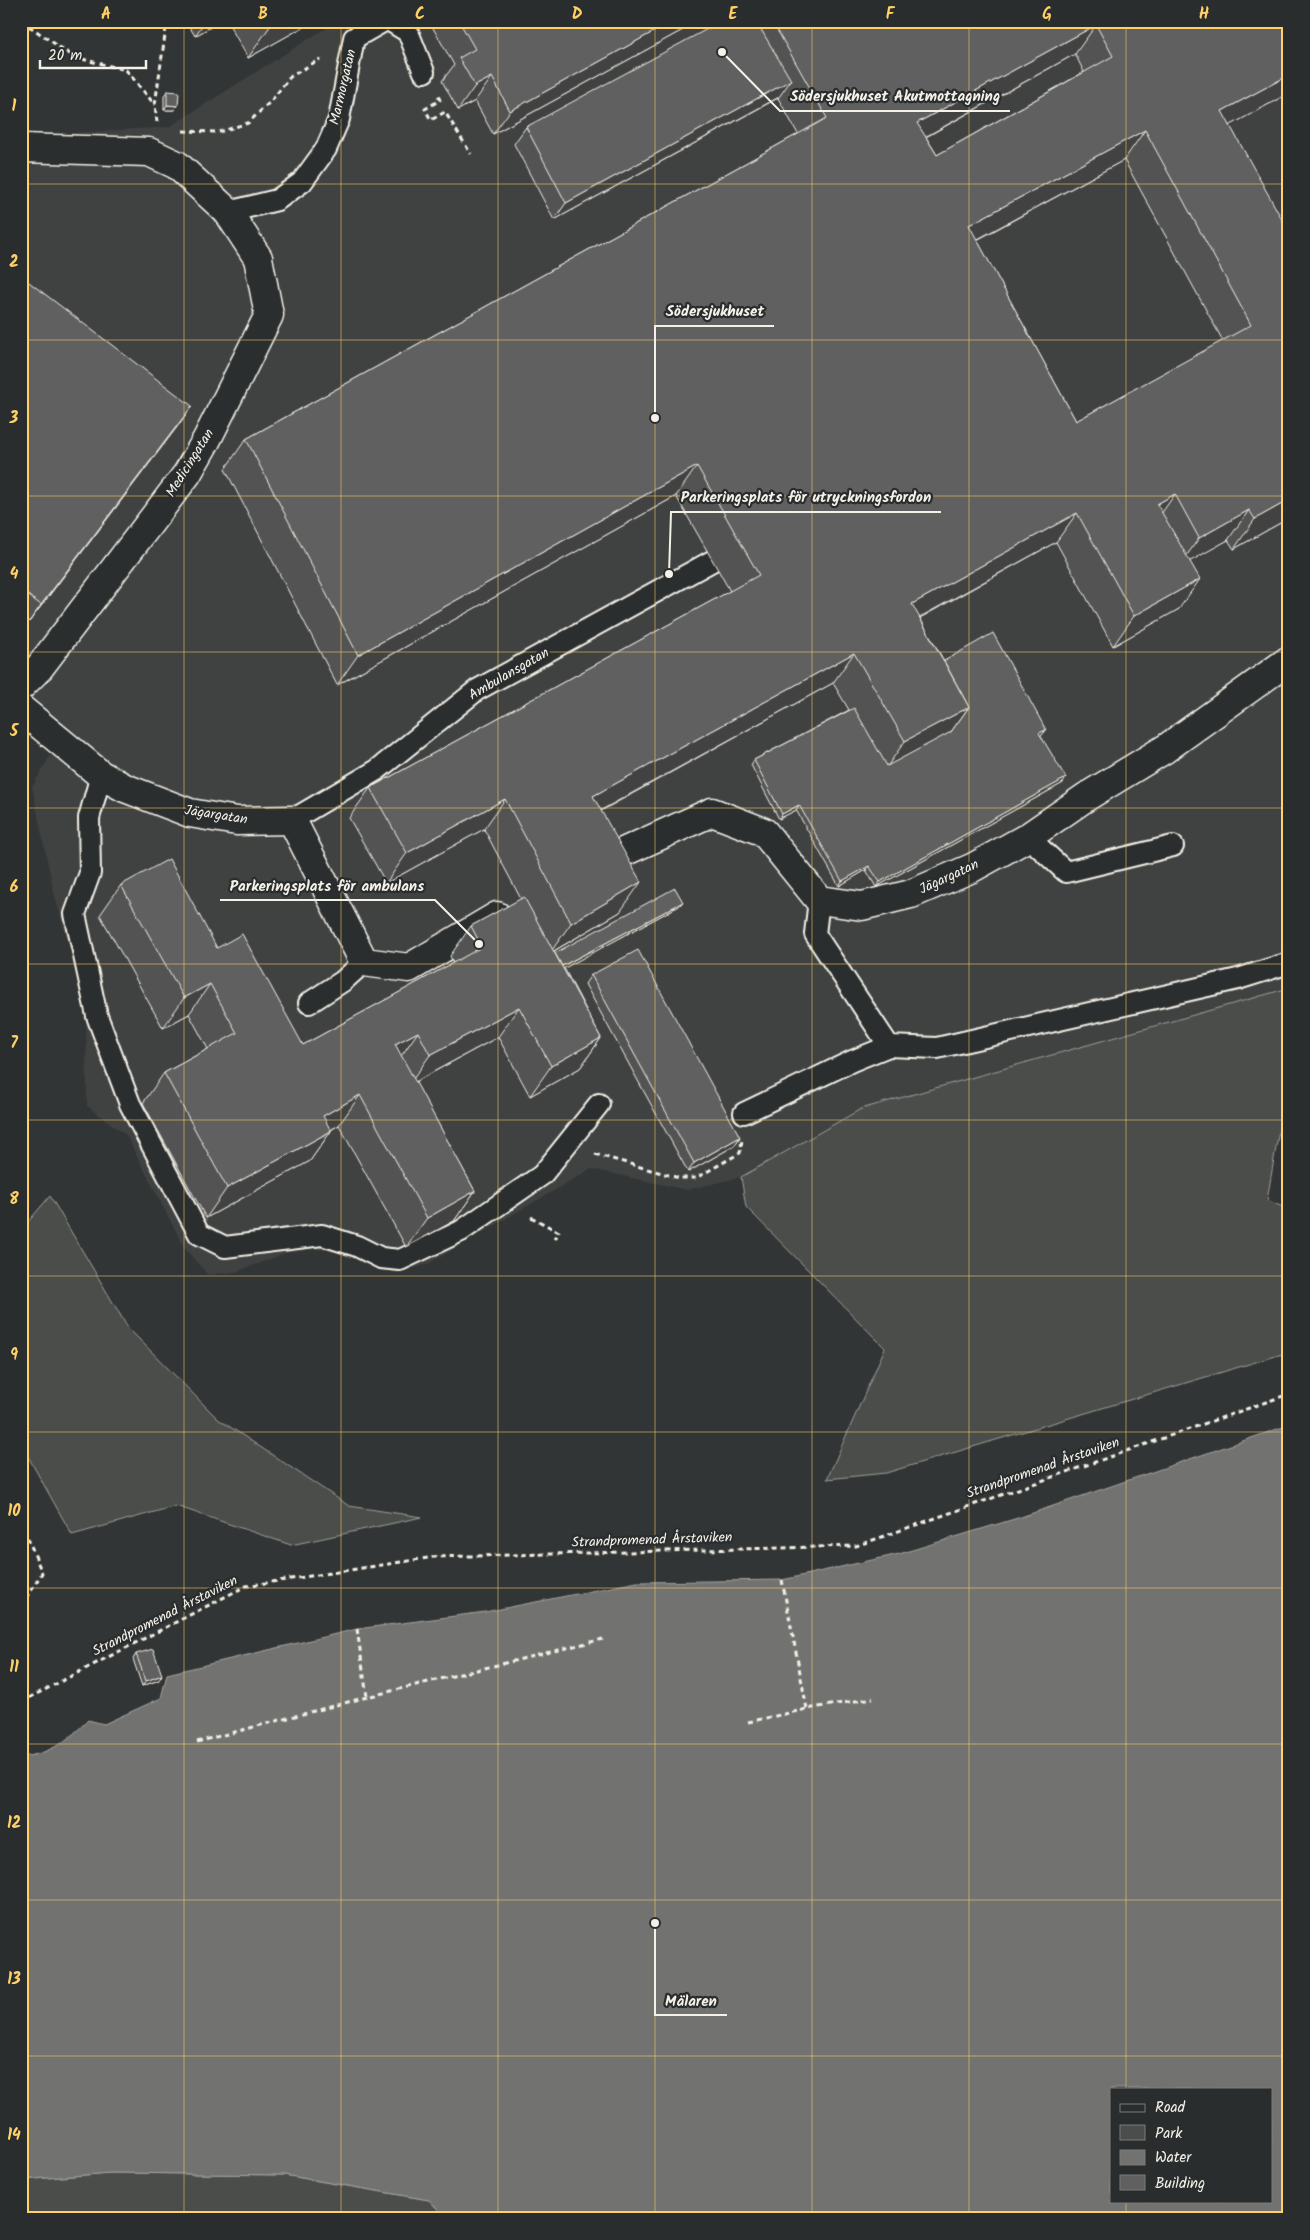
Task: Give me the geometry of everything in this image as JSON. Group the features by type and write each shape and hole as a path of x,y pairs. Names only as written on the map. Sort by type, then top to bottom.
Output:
{"street":[{"path":"21,148 154,141 228,212"},
{"name":"Medicingatan","path":"21,686 39,668 187,474 207,439 269,315 258,258 228,212"},
{"name":"Jägargatan","path":"818,900 862,906 911,894 972,868 1028,837 1086,797 1165,749 1289,660"},
{"name":"Jägargatan","path":"21,709 101,775 125,788 190,813 237,821 292,820"},
{"path":"599,863 712,812 764,832 818,900"},
{"path":"292,820 364,962 409,968 518,904"}],"lane":[{"name":"Marmorgatan","path":"228,212 278,200 302,182 326,149 339,119 354,38 384,21"},
{"path":"390,21 408,32 424,72"},
{"name":"Ambulansgatan","path":"292,820 377,770 477,690 712,560"},
{"path":"101,775 90,818 90,873 75,914 97,1016 130,1104 199,1234 224,1247 322,1235 357,1246 381,1258 400,1260 461,1232 542,1175 599,1104"},
{"path":"1028,837 1066,872 1173,846"},
{"path":"818,900 815,934 889,1046"},
{"path":"309,1003 343,981 364,962"},
{"path":"744,1113 852,1061 889,1046 937,1048 1238,979 1289,963"}],"path":[{"path":"21,35 34,21"},
{"path":"167,21 155,105 154,141 219,132 248,124 271,101 290,77"},
{"path":"29,26 74,57 126,70 155,105"},
{"path":"424,72 440,100 425,109 430,120 445,112 471,154"},
{"path":"565,1146 679,1178 696,1178 740,1153 744,1113"},
{"path":"513,1195 533,1219 559,1232 555,1239"},
{"name":"Strandpromenad Årstaviken","path":"21,1702 246,1586 434,1557 856,1546 1289,1394"},
{"path":"21,1522 42,1573 21,1606"},
{"path":"782,1580 807,1709"},
{"path":"356,1629 367,1697"},
{"path":"197,1742 367,1697 607,1638"},
{"path":"748,1722 807,1709 873,1698"}],"shaded area":[{"path":"337,21 1289,21 1289,988 861,1109 741,1177 687,1190 591,1169 428,1264 404,1271 382,1271 335,1251 314,1249 286,1253 236,1272 208,1275 185,1249 126,1135 87,1106 86,1006 54,893 32,787 64,732 21,700 21,136 169,127"}],"green space":[{"path":"1289,988 1289,1071 1267,1200 1289,1210 1289,1352 886,1473 827,1479 885,1348 746,1207 741,1177 861,1109"},
{"path":"50,1196 128,1328 218,1419 349,1506 422,1517 291,1545 176,1506 72,1535 21,1444 21,1230"},
{"path":"111,2173 284,2175 429,2200 447,2219 21,2219 21,2180"}],"water":[{"path":"1289,1425 1289,2219 447,2219 429,2200 284,2175 111,2173 21,2180 21,1757 41,1753 58,1745 88,1720 104,1724 161,1698 167,1674 357,1629 485,1612 637,1582 782,1580 899,1554 1021,1517"}],"building":[{"path":"459,21 673,21 510,111 492,77 475,86 459,58 475,49"},
{"path":"722,21 756,21 791,80 566,203 526,127"},
{"path":"772,21 1289,21 1289,75 1222,111 1289,232 1289,500 1255,519 1249,510 1199,538 1175,494 1157,504 1200,579 1134,616 1077,513 912,604 969,707 905,741 854,653 593,796 641,882 571,923 505,799 407,853 370,788 759,575 697,466 358,655 246,439 827,118","holes":["1096,25 1113,56 937,155 917,123","1145,130 1251,325 1076,421 969,225"]},
{"path":"167,91 179,92 178,106 167,105"},
{"path":"21,276 192,406 41,605 21,590"},
{"path":"993,633 1046,730 1039,733 1066,778 880,882 869,866 842,881 799,805 782,814 754,760 854,708 887,766 951,732 969,707 944,661"},
{"path":"169,859 217,948 242,934 303,1045 482,947 471,926 524,897 601,1038 551,1066 519,1007 430,1055 418,1032 395,1044 475,1191 427,1218 360,1095 323,1116 331,1131 227,1188 164,1073 237,1033 210,984 184,998 121,885"},
{"path":"675,888 683,902 562,966 555,953"},
{"path":"638,950 740,1137 694,1163 591,975"},
{"path":"153,1649 162,1675 146,1681 136,1654"}],"place":[{"name":"Södersjukhuset Akutmottagning","path":"722,52"},
{"name":"Södersjukhuset","path":"655,418"},
{"name":"Parkeringsplats för utryckningsfordon","path":"669,574"},
{"name":"Parkeringsplats för ambulans","path":"479,944"},
{"name":"Mälaren","path":"655,1923"}]}
